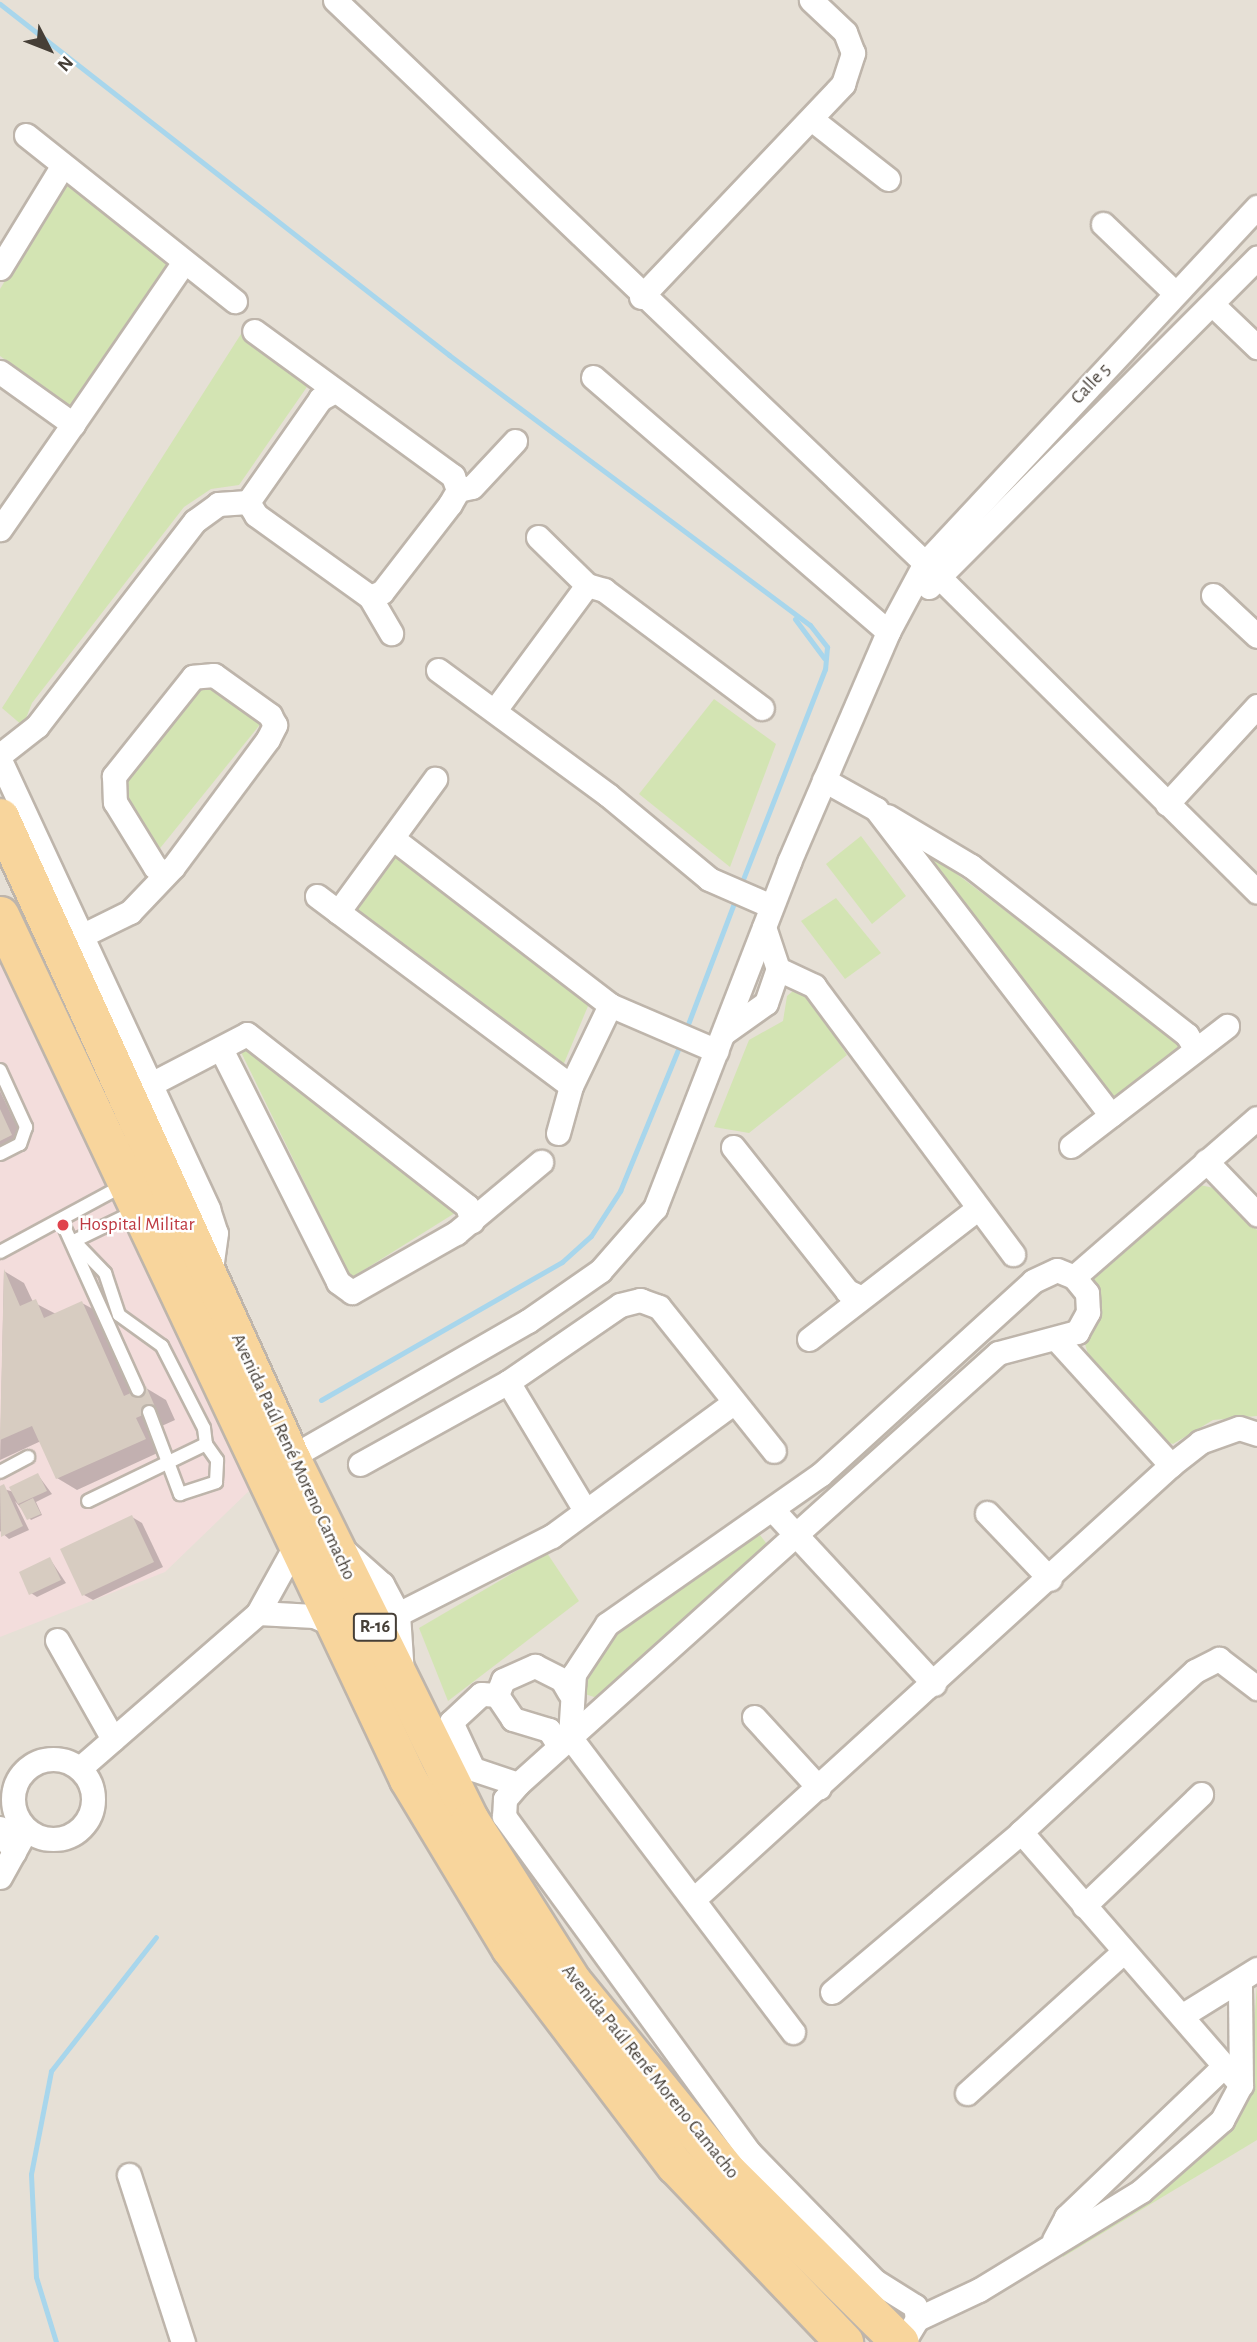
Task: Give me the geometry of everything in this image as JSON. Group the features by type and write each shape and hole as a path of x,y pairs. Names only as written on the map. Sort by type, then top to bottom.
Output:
{"main road":[{"name":"Avenida Paúl René Moreno Camacho","path":"0,817 149,1189 276,1466 331,1541 402,1681 461,1773 573,1982 727,2174 844,2342"},
{"name":"Avenida Paúl René Moreno Camacho","path":"0,915 9,957 149,1189 210,1279 276,1466 295,1546 408,1779 510,1948 727,2174 907,2334"}],"street":[{"path":"335,0 641,297 943,580 1257,891"},
{"path":"641,297 814,121 843,84 853,53 845,32 811,0"},
{"path":"814,121 888,179"},
{"path":"26,135 61,168 170,249 182,265 235,301"},
{"path":"0,268 61,168"},
{"name":"Calle 5","path":"925,563 1257,207"},
{"path":"1102,225 1175,293"},
{"name":"Calle 5","path":"911,597 943,580 1257,258"},
{"path":"0,529 182,265"},
{"path":"1213,305 1257,347"},
{"path":"254,331 333,392 453,476 458,490"},
{"path":"0,372 74,424"},
{"path":"593,377 888,632"},
{"path":"248,502 320,399 333,392"},
{"path":"370,597 382,592 458,490 471,487 515,441"},
{"path":"248,502 256,515 370,597 390,633"},
{"path":"210,1279 216,1233 151,1083 79,937 0,757 37,726 195,521 218,504 248,502"},
{"path":"538,537 587,585 604,590 762,708"},
{"path":"276,1466 528,1321 600,1271 656,1208 721,1042 763,911 888,632 911,597 925,563"},
{"path":"495,710 587,585"},
{"path":"1213,595 1257,636"},
{"path":"395,840 610,1005 694,1040 721,1042 766,1003 778,968 763,911 678,857 495,710 439,670"},
{"path":"79,937 131,912 165,873 275,725 214,675 193,677 114,776 115,802 155,867 165,873"},
{"path":"1167,804 1257,706"},
{"path":"338,912 395,840 435,779"},
{"path":"824,779 971,866 1187,1035 1195,1048"},
{"path":"876,809 1111,1115"},
{"path":"317,896 571,1086"},
{"path":"778,968 814,986 976,1210 1013,1254"},
{"path":"558,1133 571,1086 610,1005"},
{"path":"1071,1146 1187,1062 1195,1048 1227,1027"},
{"path":"151,1083 247,1034 467,1206 472,1221"},
{"path":"221,1049 338,1282 352,1292 472,1221 541,1162"},
{"path":"1074,1277 1257,1118"},
{"path":"733,1147 847,1291 860,1297"},
{"path":"1206,1161 1257,1214"},
{"path":"809,1339 976,1210"},
{"path":"565,1742 569,1692 587,1650 607,1624 773,1510 1033,1281 1057,1270 1074,1277 1087,1293 1088,1312 1077,1332 1058,1340 1029,1341 998,1353 798,1533 565,1742 518,1784 506,1799 504,1816 727,2174"},
{"path":"360,1464 508,1382 620,1306 640,1300 659,1307 774,1451"},
{"path":"1058,1340 1171,1465"},
{"path":"508,1382 585,1510"},
{"path":"398,1614 478,1578 585,1510 733,1403"},
{"path":"694,1899 934,1684 1171,1465 1200,1442 1239,1429 1257,1434"},
{"path":"773,1510 798,1533 934,1684"},
{"path":"987,1513 1050,1578"},
{"path":"331,1541 359,1559 398,1614 402,1681"},
{"path":"80,1768 258,1613 295,1546"},
{"path":"258,1613 314,1615 334,1625"},
{"path":"57,1640 113,1739"},
{"path":"832,1992 1021,1832 1195,1671 1219,1658 1257,1688"},
{"path":"497,1695 503,1680 534,1666 562,1680 569,1692"},
{"path":"518,1784 461,1773 451,1722 481,1693 497,1695 513,1719 549,1730 565,1742 694,1899 793,2032"},
{"path":"754,1717 819,1788"},
{"path":"51,1758 80,1768 94,1796 84,1826 56,1840 26,1830 12,1802 22,1772 51,1758"},
{"path":"1084,1906 1202,1794"},
{"path":"0,1828 14,1852"},
{"path":"0,1877 26,1830"},
{"path":"1021,1832 1123,1952 1183,2015 1222,2068 1241,2085"},
{"path":"967,2093 1123,1952"},
{"path":"1183,2015 1249,1977"},
{"path":"907,2334 1141,2191 1222,2120 1241,2085 1249,1977"},
{"path":"1052,2243 1066,2217 1174,2120 1222,2068"},
{"path":"1174,2120 1193,2147"},
{"path":"129,2175 183,2342"}],"lane":[{"path":"0,1070 26,1127 20,1144 0,1154"},
{"path":"0,1252 62,1222 149,1189"},
{"path":"74,1241 149,1189"},
{"path":"62,1222 74,1241 138,1390"},
{"path":"74,1241 105,1273 119,1315 162,1346 204,1428 206,1444 217,1460 216,1482 180,1494 149,1412"},
{"path":"88,1501 206,1444"},
{"path":"0,1472 28,1457"}],"shaded area":[{"path":"0,0 1257,0 1257,2342 0,2342"},
{"name":"Hospital Militar","path":"0,962 252,1488 165,1572 0,1637"}],"green space":[{"path":"67,178 173,259 73,409 0,356 0,289"},
{"path":"241,334 309,384 239,485 211,489 184,507 32,703 23,726 2,708"},
{"path":"206,684 262,722 157,852 122,785 195,689"},
{"path":"714,699 776,744 730,867 639,794"},
{"path":"861,836 906,896 872,924 826,864"},
{"path":"912,840 1182,1045 1111,1102"},
{"path":"398,851 591,999 562,1068 353,910"},
{"path":"836,898 881,953 845,979 801,921"},
{"path":"800,985 847,1055 749,1133 714,1127 749,1040 783,1021 787,996"},
{"path":"247,1047 455,1213 351,1278 240,1050"},
{"path":"1200,1185 1214,1188 1257,1230 1257,1416 1213,1420 1173,1444 1156,1438 1091,1364 1085,1344 1098,1317 1091,1275 1184,1190"},
{"path":"756,1530 770,1548 597,1698 579,1692 590,1658 606,1638"},
{"path":"547,1553 579,1601 448,1701 419,1628"},
{"path":"1257,1984 1257,2140 1063,2257 1061,2247 1249,2093"}],"building":[{"path":"0,1109 12,1135 0,1141"},
{"path":"4,1269 20,1306 36,1299 44,1318 82,1301 124,1396 146,1386 156,1409 136,1418 146,1439 56,1479 32,1426 0,1440"},
{"path":"38,1473 47,1491 18,1504 9,1487"},
{"path":"4,1484 23,1526 1,1537 0,1486"},
{"path":"33,1498 41,1514 27,1520 19,1505"},
{"path":"132,1515 154,1562 82,1596 60,1549"},
{"path":"50,1557 61,1580 29,1595 19,1572"}],"waterway":[{"path":"0,4 449,355 810,625 827,647 825,669 741,885"},
{"path":"795,619 824,658"},
{"path":"685,1032 736,898"},
{"path":"321,1400 562,1262 591,1236 620,1191 681,1042"},
{"path":"56,2342 36,2277 31,2174 51,2071 156,1937"}],"place":[{"name":"Hospital Militar","path":"63,1225"}]}
